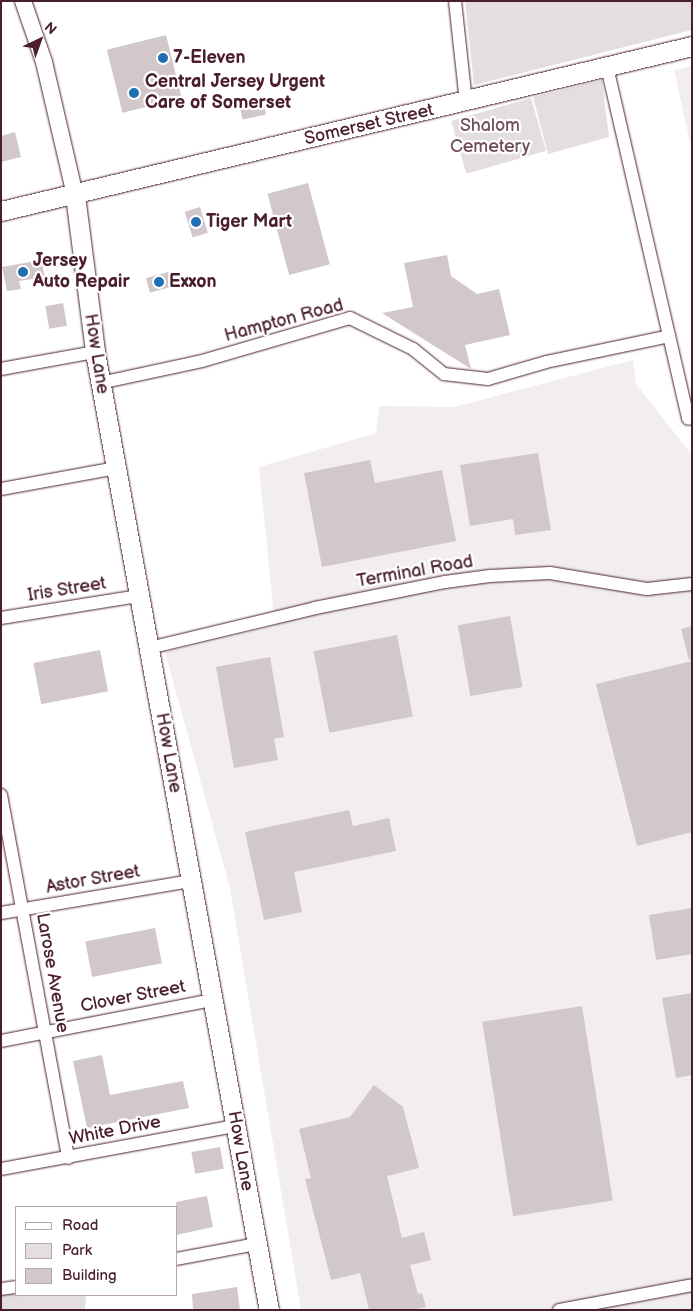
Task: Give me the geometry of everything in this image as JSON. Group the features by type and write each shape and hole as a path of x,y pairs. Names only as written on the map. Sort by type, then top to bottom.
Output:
{"main road":[{"name":"Somerset Street","path":"1,210 75,195 692,46"},
{"name":"How Lane","path":"75,195 100,383 269,1310"}],"street":[{"path":"23,1 44,62 75,195"},
{"path":"455,1 466,102"},
{"path":"607,67 688,419"},
{"name":"Hampton Road","path":"100,383 202,361 350,318 413,349 444,374 488,379 546,362 669,336"},
{"path":"1,369 95,352"},
{"path":"1,489 116,468"},
{"name":"Terminal Road","path":"149,648 315,608 445,582 490,576 550,573 647,589 692,584"},
{"name":"Iris Street","path":"1,618 139,596"},
{"name":"Larose Avenue","path":"1,795 68,1158"},
{"name":"Astor Street","path":"1,913 191,881"},
{"name":"Clover Street","path":"1,1040 212,1000"},
{"name":"White Drive","path":"1,1169 235,1126"},
{"path":"178,1258 257,1244"},
{"path":"559,1310 692,1285"},
{"path":"1,1290 15,1287"}],"shaded area":[{"path":"692,66 692,152 674,70"},
{"path":"633,360 636,384 692,455 692,1310 301,1310 230,888 165,652 275,626 259,467 376,433 379,406 454,407"}],"green space":[{"path":"465,1 692,1 692,30 474,85"},
{"path":"602,80 609,137 548,154 533,97"},
{"name":"Shalom Cemetery","path":"531,98 546,151 466,174 451,121"},
{"path":"15,1289 15,1296 86,1296 85,1310 1,1310 1,1292"}],"building":[{"path":"166,35 182,98 123,113 107,50"},
{"path":"262,96 266,115 242,120 239,101"},
{"path":"15,132 21,157 1,162 1,136"},
{"path":"308,183 330,264 289,275 267,194"},
{"name":"Tiger Mart","path":"200,207 208,233 193,237 185,212"},
{"path":"447,255 451,276 477,294 499,289 510,335 465,345 471,369 382,313 413,307 404,263"},
{"name":"Jersey Auto Repair","path":"41,260 45,277 19,281 21,289 7,291 2,267"},
{"name":"Exxon","path":"168,272 172,286 150,293 146,278"},
{"path":"63,303 67,326 49,329 45,306"},
{"path":"538,453 551,530 515,535 513,519 470,526 460,465"},
{"path":"370,460 375,483 442,470 456,541 322,567 304,473"},
{"path":"510,616 523,687 470,696 458,625"},
{"path":"692,626 692,659 689,660 681,629"},
{"path":"397,635 413,716 329,733 314,651"},
{"path":"100,650 108,691 41,704 33,663"},
{"path":"270,657 284,737 274,739 278,760 234,768 216,667"},
{"path":"692,661 692,832 637,846 596,684"},
{"path":"349,810 353,826 389,818 396,851 294,872 302,912 264,920 245,832"},
{"path":"692,908 692,954 656,960 649,915"},
{"path":"155,928 162,963 92,977 85,942"},
{"path":"692,993 692,1075 676,1078 662,998"},
{"path":"582,1006 613,1201 513,1216 482,1022"},
{"path":"102,1055 110,1095 183,1081 189,1108 87,1128 73,1061"},
{"path":"374,1085 403,1107 419,1168 387,1176 402,1238 424,1232 431,1260 410,1265 418,1294 422,1293 426,1307 413,1310 369,1310 360,1273 331,1280 305,1179 311,1178 299,1129 350,1117"},
{"path":"220,1147 224,1169 195,1174 191,1152"},
{"path":"207,1196 213,1227 178,1235 178,1206 176,1206 176,1202"},
{"path":"237,1287 240,1310 193,1310 192,1294"}],"place":[{"name":"7-Eleven","path":"163,58"},
{"name":"Central Jersey Urgent Care of Somerset","path":"134,93"},
{"name":"Tiger Mart","path":"196,222"},
{"name":"Jersey Auto Repair","path":"23,272"},
{"name":"Exxon","path":"159,282"}]}
